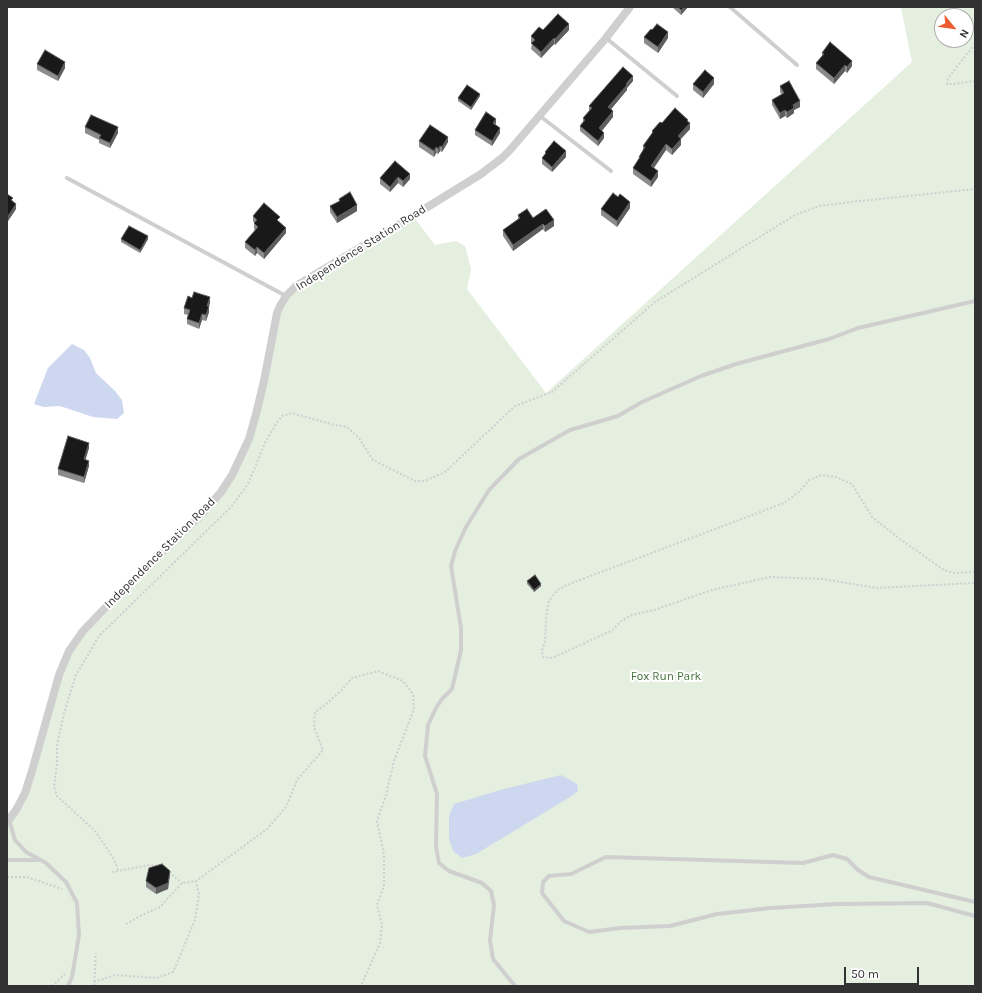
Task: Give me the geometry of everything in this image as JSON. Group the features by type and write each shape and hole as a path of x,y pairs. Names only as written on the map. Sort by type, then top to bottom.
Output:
{"street":[{"name":"Independence Station Road","path":"8,821 25,793 59,675 70,651 83,631 106,607 203,513 221,492 232,475 249,439 264,381 277,314 286,296 296,286 481,174 502,158 540,116 606,38 630,7"}],"lane":[{"path":"730,7 797,64"},
{"path":"606,38 677,96"},
{"path":"540,116 611,171"},
{"path":"67,178 286,296"},
{"path":"515,986 493,959 490,940 494,905 491,891 482,884 448,871 439,863 436,847 437,794 424,756 428,725 436,708 442,699 452,689 461,650 461,628 451,566 455,551 466,527 489,490 519,459 570,430 618,416 642,402 701,376 736,364 829,339 858,328 975,301"},
{"path":"8,821 15,840 26,852 46,863 66,882 77,902 79,935 72,977 68,986"},
{"path":"975,902 869,877 858,870 847,859 833,854 803,863 606,857 571,874 549,876 543,882 542,893 564,921 589,932 620,928 670,926 717,914 770,908 839,904 927,903 975,916"},
{"path":"7,860 40,860"}],"path":[{"path":"975,44 948,78 947,84 975,80"},
{"path":"118,870 114,859 95,832 57,796 54,787 57,764 57,746 64,713 76,675 99,636 232,506 248,484 265,443 282,416 292,414 330,424 347,426 359,438 373,460 415,481 425,481 445,472 515,406 552,392 655,302 795,215 819,206 845,202 975,189"},
{"path":"975,572 954,573 944,570 872,517 852,484 836,477 822,475 809,480 799,492 784,503 556,590 549,600 546,618 545,641 542,651 543,657 552,658 613,630 620,621 632,615 654,610 712,590 770,577 822,579 877,588 975,584"},
{"path":"164,868 182,882 196,881 267,829 286,807 297,780 323,750 314,727 315,712 341,691 352,678 378,671 403,681 413,694 414,710 394,761 386,795 377,821 384,855 384,886 377,904 382,931 380,943 361,986"},
{"path":"112,872 150,865 157,867"},
{"path":"7,877 27,877 59,889 71,891"},
{"path":"94,982 115,975 157,978 173,972 196,920 199,894 196,881"},
{"path":"126,924 160,907 182,882"},
{"path":"94,986 96,953"},
{"path":"52,986 74,966"}],"green space":[{"name":"Fox Run Park","path":"901,7 975,7 975,986 7,986 7,822 16,810 69,651 221,492 249,439 277,313 286,296 413,216 435,245 456,241 465,246 471,269 467,289 546,393 912,62"}],"water":[{"path":"72,344 84,350 90,358 96,373 115,391 122,400 124,413 117,419 93,417 60,406 44,407 34,404 48,368"},
{"path":"561,775 577,784 578,791 476,854 462,858 453,851 449,838 449,816 454,804 500,790"}],"building":[{"path":"558,14 569,24 541,52 531,43 535,40 531,36 539,27 543,30"},
{"path":"657,24 668,32 658,47 644,37"},
{"path":"830,42 852,61 847,67 845,65 834,78 816,63 824,54 822,53"},
{"path":"45,50 65,62 58,76 37,64"},
{"path":"623,67 633,76 608,107 613,111 599,128 604,133 598,141 580,126 585,120 583,118 592,108 589,106"},
{"path":"705,70 714,78 703,92 693,84"},
{"path":"789,81 800,101 793,105 794,108 787,112 785,110 780,113 772,100 784,93 780,86"},
{"path":"467,85 480,94 471,107 458,98"},
{"path":"675,108 690,123 678,136 681,139 672,149 666,144 651,166 658,171 651,181 633,168 645,147 643,146 653,132 652,131 660,122 662,123"},
{"path":"486,112 496,119 493,123 500,128 492,141 475,130"},
{"path":"91,115 118,127 110,143 99,138 101,135 85,127"},
{"path":"430,125 448,137 442,147 440,146 438,149 436,147 434,151 419,141"},
{"path":"554,141 566,151 552,167 542,158"},
{"path":"395,161 410,174 403,181 398,177 390,187 380,178"},
{"path":"350,192 357,205 337,217 330,206 340,201 339,199"},
{"path":"613,193 618,197 620,194 630,202 617,221 601,209"},
{"path":"7,194 13,198 11,200 16,204 8,216 7,215"},
{"path":"264,203 280,217 277,220 286,228 264,253 257,247 255,250 245,242 258,227 254,223 257,220 253,216"},
{"path":"527,209 533,218 546,209 554,220 545,226 543,224 513,245 503,230 520,218 518,215"},
{"path":"129,226 148,236 140,250 121,239"},
{"path":"194,292 210,297 206,315 202,314 199,323 187,319 190,310 184,308 188,296 192,298"},
{"path":"68,436 89,443 84,459 89,461 84,477 58,469"},
{"path":"535,575 541,584 534,590 527,581"},
{"path":"162,864 170,871 168,883 156,888 146,881 149,868"}]}
